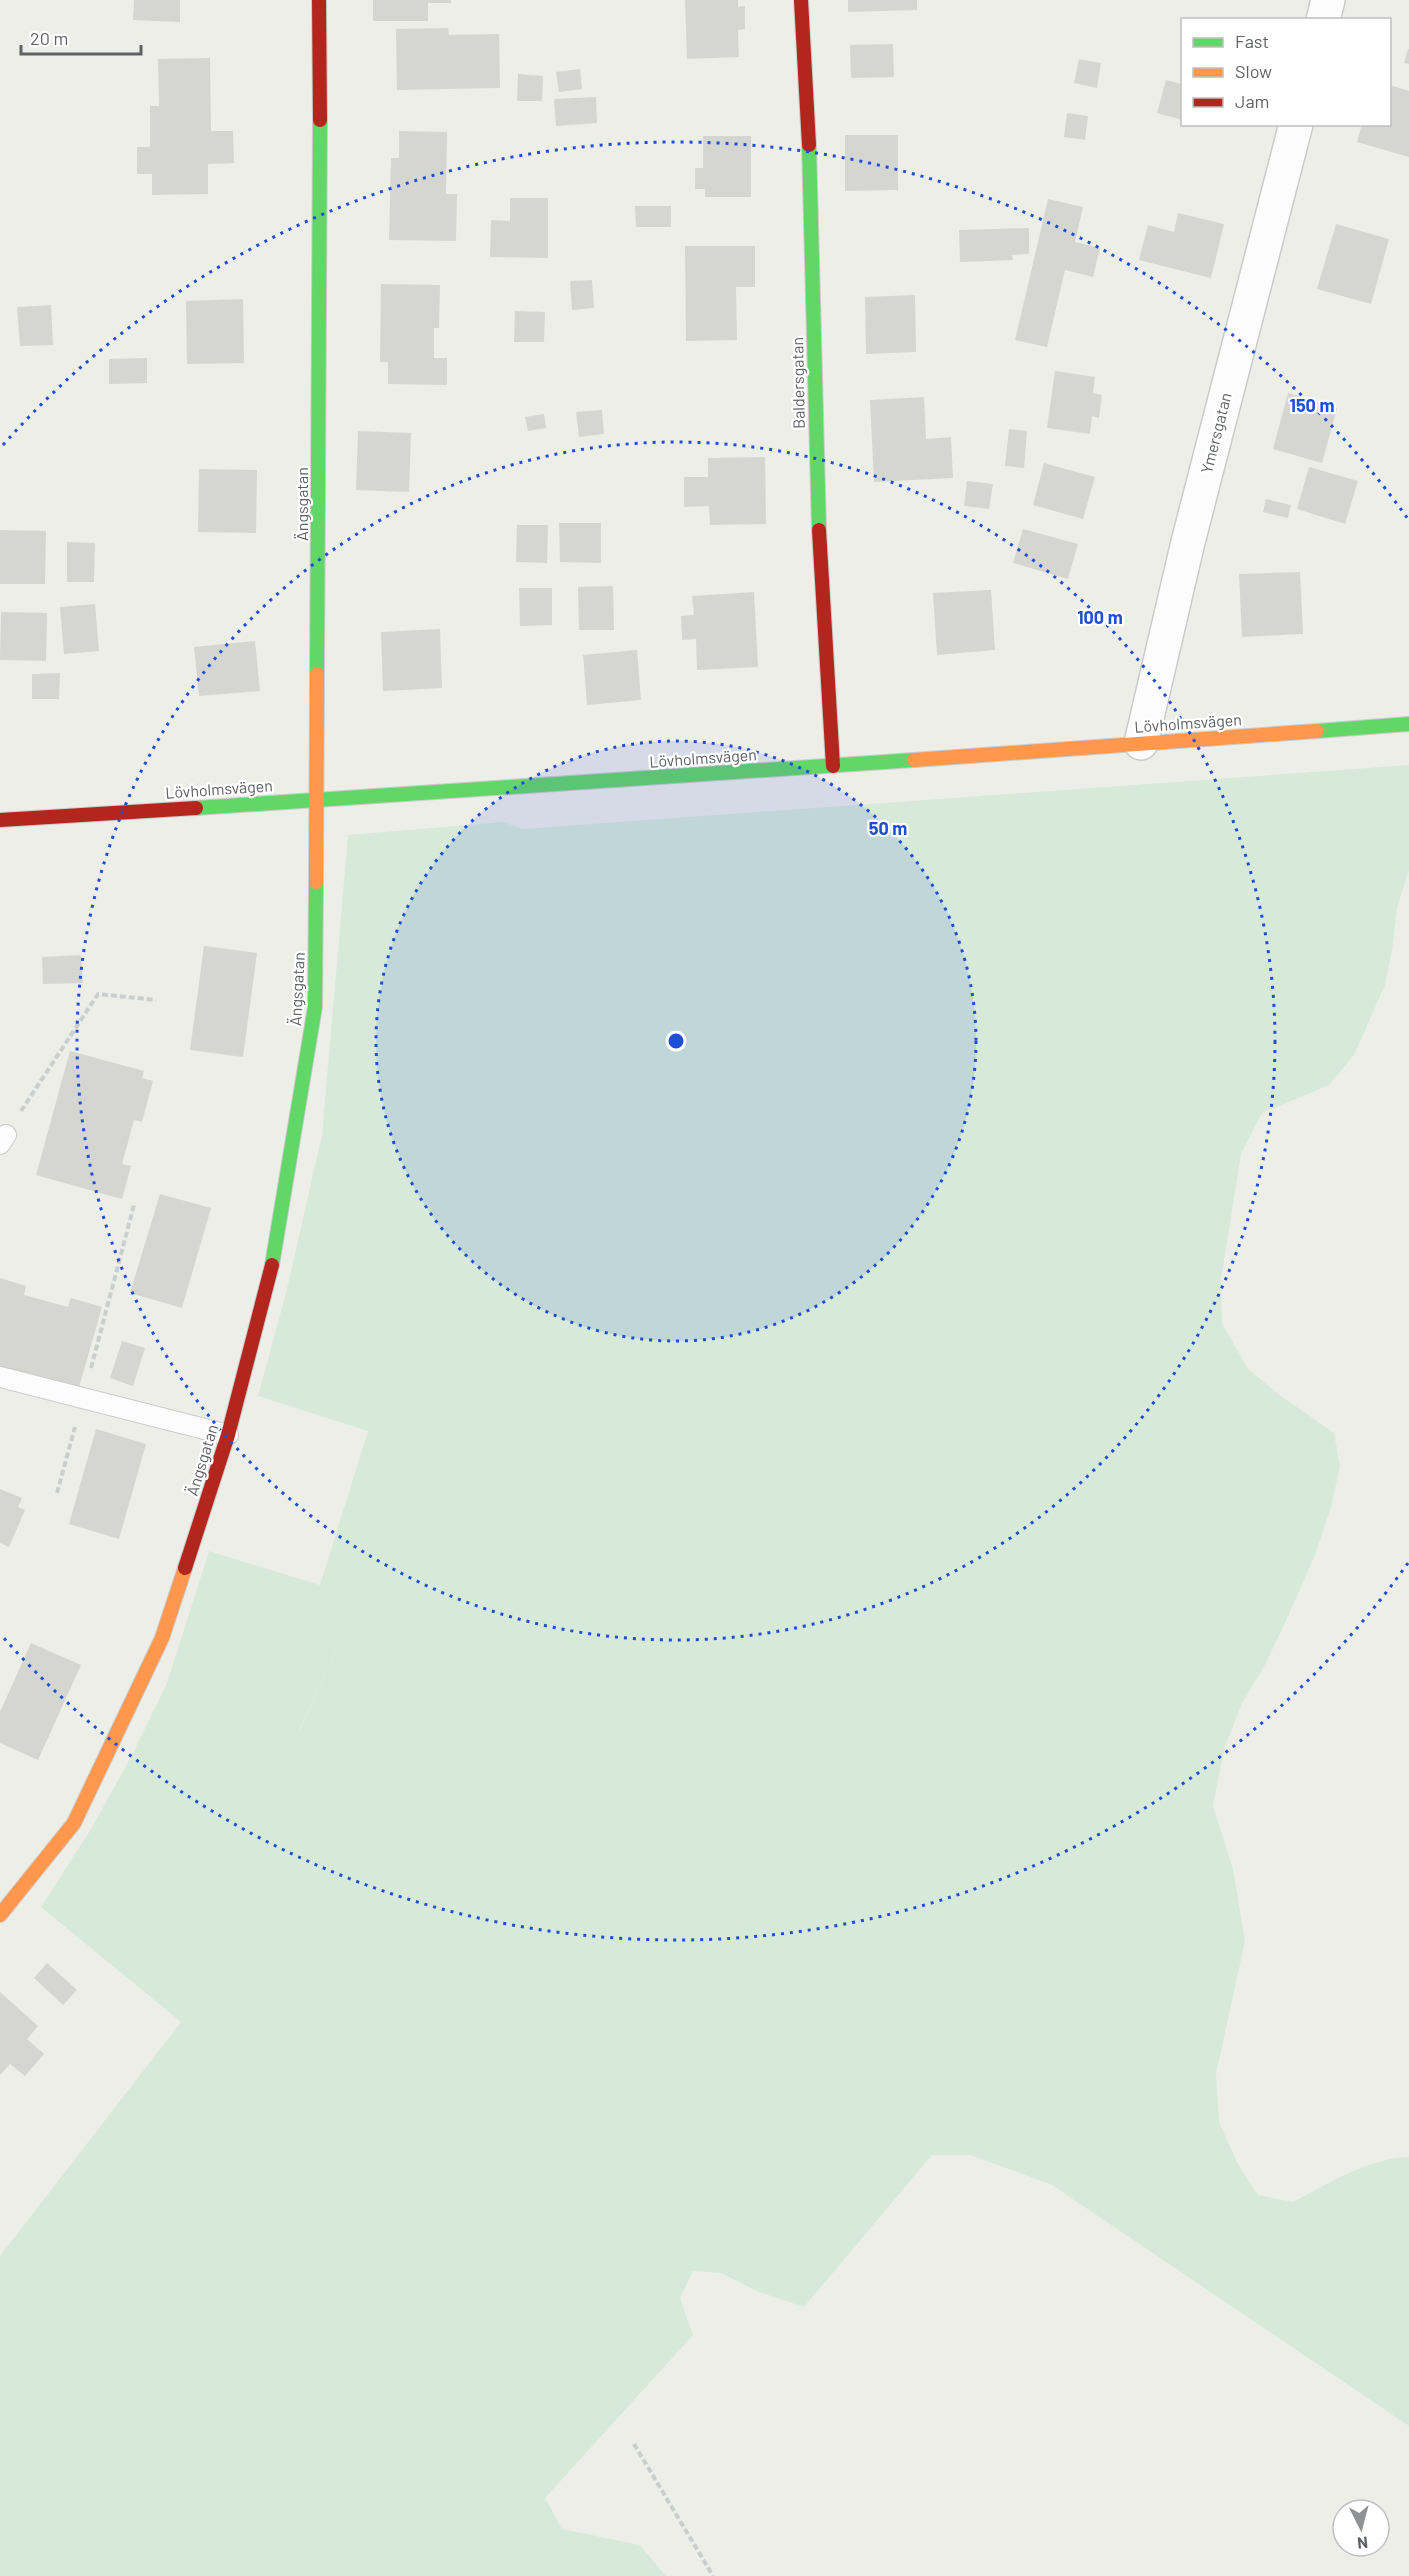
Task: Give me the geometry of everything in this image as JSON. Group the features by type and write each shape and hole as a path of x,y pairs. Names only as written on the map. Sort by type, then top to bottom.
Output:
{"street":[{"name":"Ängsgatan","path":"0,1915 74,1823 162,1638 228,1435 277,1246 315,1007 321,170 319,0"},
{"name":"Baldersgatan","path":"801,0 812,197 816,478 833,766"},
{"path":"1324,18 1328,0"},
{"name":"Ymersgatan","path":"1142,743 1188,542 1295,126"},
{"name":"Lövholmsvägen","path":"0,820 833,766 1409,724"}],"lane":[{"path":"0,1377 228,1435"}],"path":[{"path":"3,1139 98,994 156,1000"},
{"path":"57,1493 134,1205"},
{"path":"634,2444 713,2576"}],"green space":[{"path":"1409,765 1409,870 1397,908 1385,985 1354,1055 1329,1085 1262,1113 1241,1154 1221,1280 1222,1323 1248,1369 1281,1396 1334,1433 1340,1466 1331,1507 1315,1555 1265,1665 1242,1703 1224,1749 1213,1806 1233,1869 1245,1941 1216,2074 1219,2122 1238,2164 1258,2195 1293,2202 1364,2167 1394,2158 1409,2157 1409,2426 1052,2185 970,2155 932,2155 804,2307 759,2292 721,2273 693,2271 680,2298 693,2335 545,2498 562,2529 640,2545 666,2576 0,2576 0,2256 181,2022 41,1907 91,1829 133,1753 167,1683 209,1551 320,1585 368,1431 258,1396 286,1293 322,1135 348,835 503,822 523,829","holes":["361,1594 299,1732 299,1731"]}],"building":[{"path":"134,0 180,0 180,22 133,20"},
{"path":"373,0 451,0 451,3 428,3 428,21 373,21"},
{"path":"685,0 738,0 738,7 745,6 745,29 738,30 739,57 687,59"},
{"path":"848,0 917,0 917,10 848,12"},
{"path":"448,28 449,35 499,34 500,88 397,90 396,29"},
{"path":"893,44 894,77 851,78 850,45"},
{"path":"1409,49 1409,64 1404,63"},
{"path":"210,58 211,131 233,131 234,163 208,164 208,194 152,195 152,174 137,174 137,147 150,147 150,106 159,106 158,59"},
{"path":"1079,59 1101,63 1097,88 1074,83"},
{"path":"580,69 582,89 559,92 556,72"},
{"path":"518,74 543,76 542,101 517,101"},
{"path":"1166,80 1181,84 1181,120 1157,113"},
{"path":"1391,85 1409,91 1409,157 1357,142 1361,126 1391,126"},
{"path":"596,97 597,123 556,126 554,99"},
{"path":"1067,113 1088,116 1085,140 1064,137"},
{"path":"399,131 447,132 446,194 457,194 456,241 389,240 391,158 399,158"},
{"path":"845,135 898,135 898,190 845,191"},
{"path":"703,136 751,136 751,197 705,197 705,189 695,189 695,168 703,168"},
{"path":"510,198 548,198 548,258 490,257 491,220 510,221"},
{"path":"1048,199 1083,207 1075,242 1100,248 1093,277 1065,270 1047,347 1015,340"},
{"path":"635,206 671,206 671,227 636,227"},
{"path":"1178,213 1224,224 1211,278 1139,260 1148,225 1174,232"},
{"path":"1336,224 1389,239 1371,304 1317,289"},
{"path":"1029,228 1029,254 1012,255 1013,260 960,262 959,230"},
{"path":"685,246 755,246 755,287 736,287 737,340 686,341"},
{"path":"592,280 594,308 572,310 570,281"},
{"path":"381,284 440,285 439,328 434,328 434,358 447,358 447,385 388,384 388,362 380,362"},
{"path":"915,295 916,352 866,354 865,297"},
{"path":"243,299 244,363 187,364 186,301"},
{"path":"51,305 53,345 20,346 17,307"},
{"path":"515,311 545,312 544,342 514,342"},
{"path":"147,358 147,383 109,384 109,359"},
{"path":"1055,371 1095,377 1093,393 1102,395 1099,418 1092,416 1090,434 1047,428"},
{"path":"1288,393 1337,408 1322,463 1273,449"},
{"path":"924,397 926,439 951,437 953,478 874,482 870,400"},
{"path":"602,410 604,434 579,437 576,412"},
{"path":"544,414 546,428 528,431 525,417"},
{"path":"1009,429 1027,431 1024,468 1005,466"},
{"path":"358,431 411,433 409,492 356,490"},
{"path":"765,457 766,524 710,525 709,506 684,507 684,477 708,477 708,458"},
{"path":"1044,463 1095,477 1083,519 1033,505"},
{"path":"1309,467 1358,481 1345,524 1297,509"},
{"path":"199,469 257,470 256,533 198,532"},
{"path":"967,481 993,484 989,509 964,506"},
{"path":"1266,499 1291,505 1288,518 1263,512"},
{"path":"559,523 601,523 601,563 560,562"},
{"path":"517,525 548,525 547,563 516,562"},
{"path":"1023,529 1078,544 1068,579 1013,563"},
{"path":"0,530 46,531 45,584 0,584"},
{"path":"67,542 95,543 94,582 67,582"},
{"path":"1300,572 1303,634 1242,637 1239,574"},
{"path":"613,586 614,630 579,630 578,587"},
{"path":"519,588 552,588 552,625 520,626"},
{"path":"991,590 995,650 937,655 933,593"},
{"path":"754,592 758,667 697,670 696,639 682,640 681,616 694,615 692,596"},
{"path":"95,604 99,651 64,654 60,607"},
{"path":"1,612 47,613 46,661 0,660"},
{"path":"440,629 442,688 383,691 381,632"},
{"path":"255,641 260,691 199,696 194,647"},
{"path":"637,650 641,700 587,705 583,655"},
{"path":"60,673 59,699 32,699 32,674"},
{"path":"204,946 257,953 243,1057 190,1050"},
{"path":"81,955 83,983 43,984 42,957"},
{"path":"70,1051 144,1071 142,1078 153,1081 142,1122 134,1120 122,1164 131,1166 122,1199 36,1175"},
{"path":"160,1194 211,1208 182,1308 130,1293"},
{"path":"0,1278 26,1286 24,1295 68,1307 71,1298 102,1307 78,1391 0,1369"},
{"path":"122,1341 145,1348 133,1386 110,1378"},
{"path":"96,1429 146,1444 119,1539 69,1524"},
{"path":"0,1489 22,1498 18,1507 25,1510 9,1547 0,1543"},
{"path":"31,1643 81,1665 38,1760 0,1743 0,1712"},
{"path":"47,1963 77,1990 63,2005 34,1978"},
{"path":"0,1992 38,2026 27,2039 44,2054 25,2076 10,2064 0,2075"}],"traffic: fast":[{"path":"317,674 320,120"},
{"path":"809,145 819,530"},
{"path":"1317,731 1409,724"},
{"path":"196,808 914,760"},
{"path":"272,1265 315,1007 316,882"}],"traffic: slow":[{"path":"316,882 317,674"},
{"path":"914,760 1317,731"},
{"path":"0,1915 74,1823 162,1638 185,1568"}],"traffic: jam":[{"path":"319,0 320,120"},
{"path":"801,0 809,145"},
{"path":"819,530 833,766"},
{"path":"0,820 196,808"},
{"path":"185,1568 228,1435 272,1265"}]}
